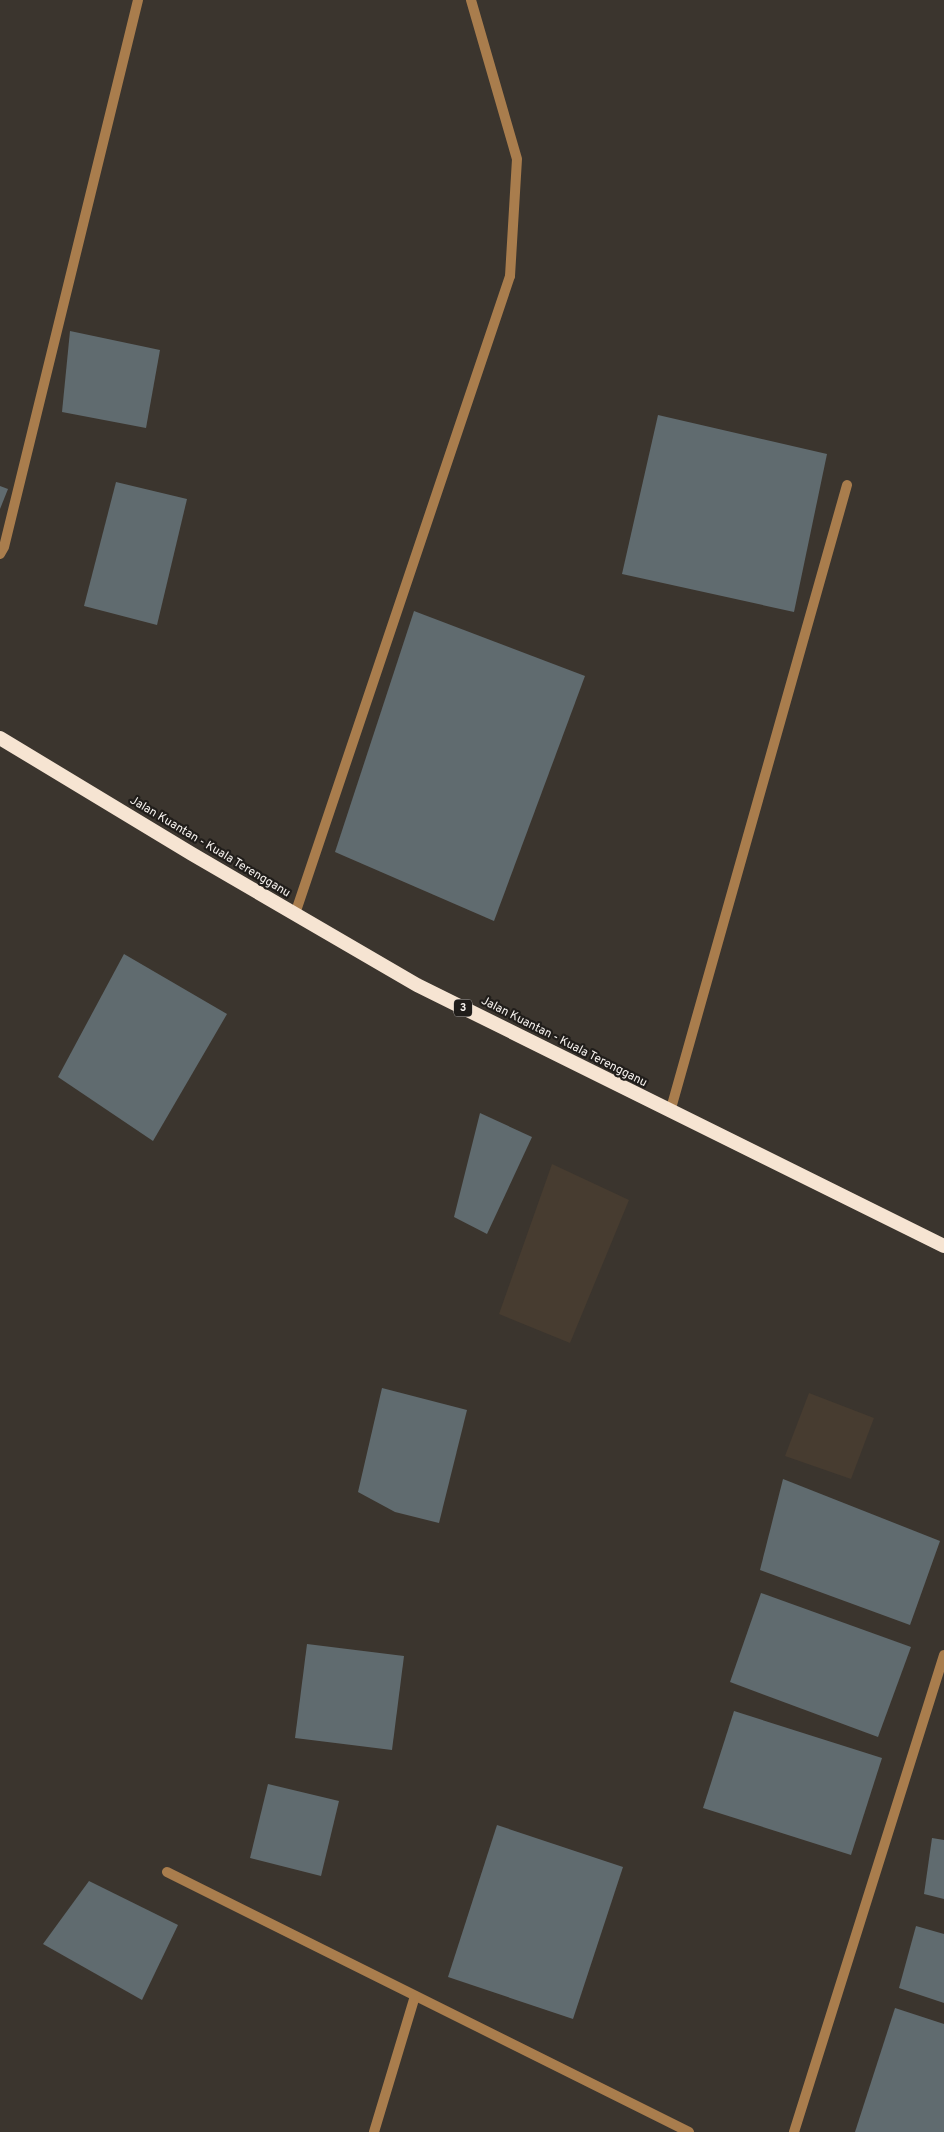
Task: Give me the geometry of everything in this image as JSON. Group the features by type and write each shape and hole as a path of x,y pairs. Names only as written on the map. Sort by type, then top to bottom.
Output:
{"highway":[{"name":"Jalan Kuantan - Kuala Terengganu","path":"0,738 417,985 670,1112 944,1246"}],"street":[{"path":"0,554 4,547 138,0"},
{"path":"295,914 510,276 517,159 471,0"},
{"path":"670,1112 847,485"},
{"path":"794,2132 944,1654"},
{"path":"167,1872 689,2132"},
{"path":"374,2132 415,1996"}],"shaded area":[{"path":"552,1164 629,1200 570,1343 499,1314"},
{"path":"809,1393 874,1418 851,1479 785,1456"}],"building":[{"path":"70,331 160,350 146,428 62,412"},
{"path":"658,415 827,454 794,612 622,574"},
{"path":"116,482 187,499 157,625 84,606"},
{"path":"0,486 8,489 0,509"},
{"path":"414,611 585,676 494,921 335,852"},
{"path":"124,954 227,1014 153,1141 58,1077"},
{"path":"480,1113 532,1137 487,1234 454,1217"},
{"path":"382,1388 467,1410 439,1523 395,1512 358,1492"},
{"path":"783,1479 940,1541 910,1625 760,1570"},
{"path":"761,1593 911,1647 878,1737 730,1682"},
{"path":"307,1644 404,1656 392,1750 295,1738"},
{"path":"734,1711 882,1758 851,1855 703,1808"},
{"path":"268,1784 339,1801 321,1876 250,1858"},
{"path":"497,1825 623,1867 573,2019 448,1977"},
{"path":"932,1838 944,1840 944,1899 924,1894"},
{"path":"89,1881 178,1925 142,2000 43,1944"},
{"path":"916,1926 944,1934 944,2003 899,1988"},
{"path":"895,2008 944,2024 944,2132 855,2132"}]}
